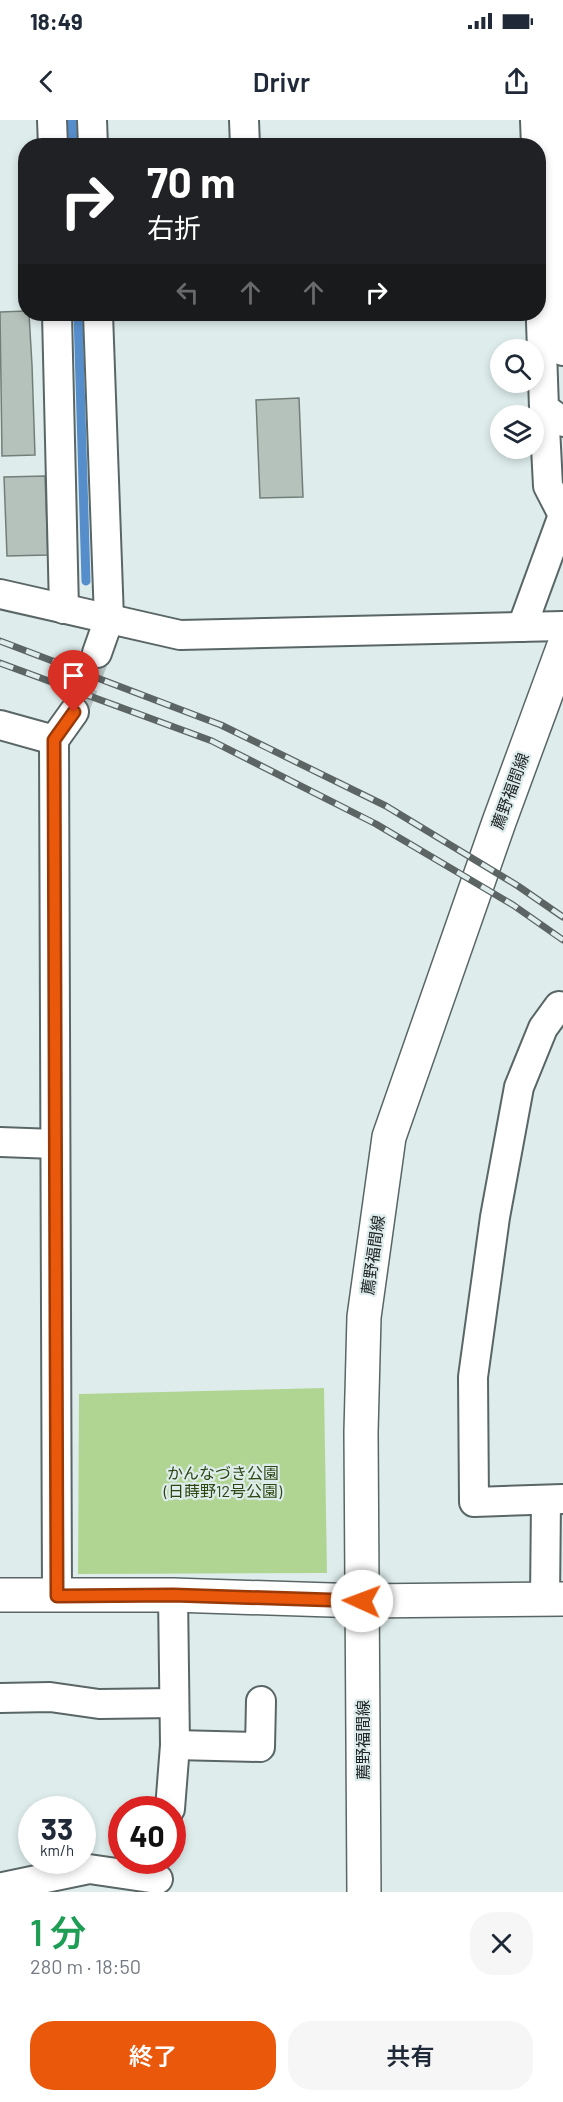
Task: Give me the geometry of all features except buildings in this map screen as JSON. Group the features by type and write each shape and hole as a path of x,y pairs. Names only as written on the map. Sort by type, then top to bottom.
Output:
{"main road":[{"name":"薦野福間線","path":"364,1892 361,1432 364,1317 389,1137 499,822 547,632"},
{"path":"0,1595 173,1595 362,1601 554,1599"}],"street":[{"path":"52,120 53,138"},
{"path":"92,120 93,138"},
{"path":"244,120 245,138"},
{"path":"535,120 536,138"},
{"path":"556,120 563,351"},
{"path":"57,321 64,609"},
{"path":"97,653 109,620 98,321"},
{"path":"0,594 180,635 547,632 563,515 548,486 553,415 545,321"},
{"path":"57,1596 54,740 74,712"},
{"path":"0,725 54,740"},
{"path":"554,1599 554,1499 474,1502 473,1377 495,1217 519,1086 543,1028 559,1005 563,1009"},
{"path":"0,1142 55,1144"},
{"path":"171,1796 175,1744 173,1595"},
{"path":"0,1698 50,1696 99,1704 174,1703"},
{"path":"175,1744 260,1747 261,1701"},
{"path":"3,1887 89,1869 158,1877"}],"green space":[{"name":"かんなづき公園 (日蒔野12号公園)","path":"324,1388 327,1573 78,1574 79,1394"}],"waterway":[{"path":"72,120 73,138"},
{"path":"78,321 86,581"}],"tunnel":[{"path":"74,712 97,653"}],"railway":[{"path":"0,641 221,725 386,806 518,886 563,917"},
{"path":"0,663 212,741 376,824 513,905 563,940"}],"route":[{"path":"74,712 54,740 57,1596 173,1595 362,1601"}]}
